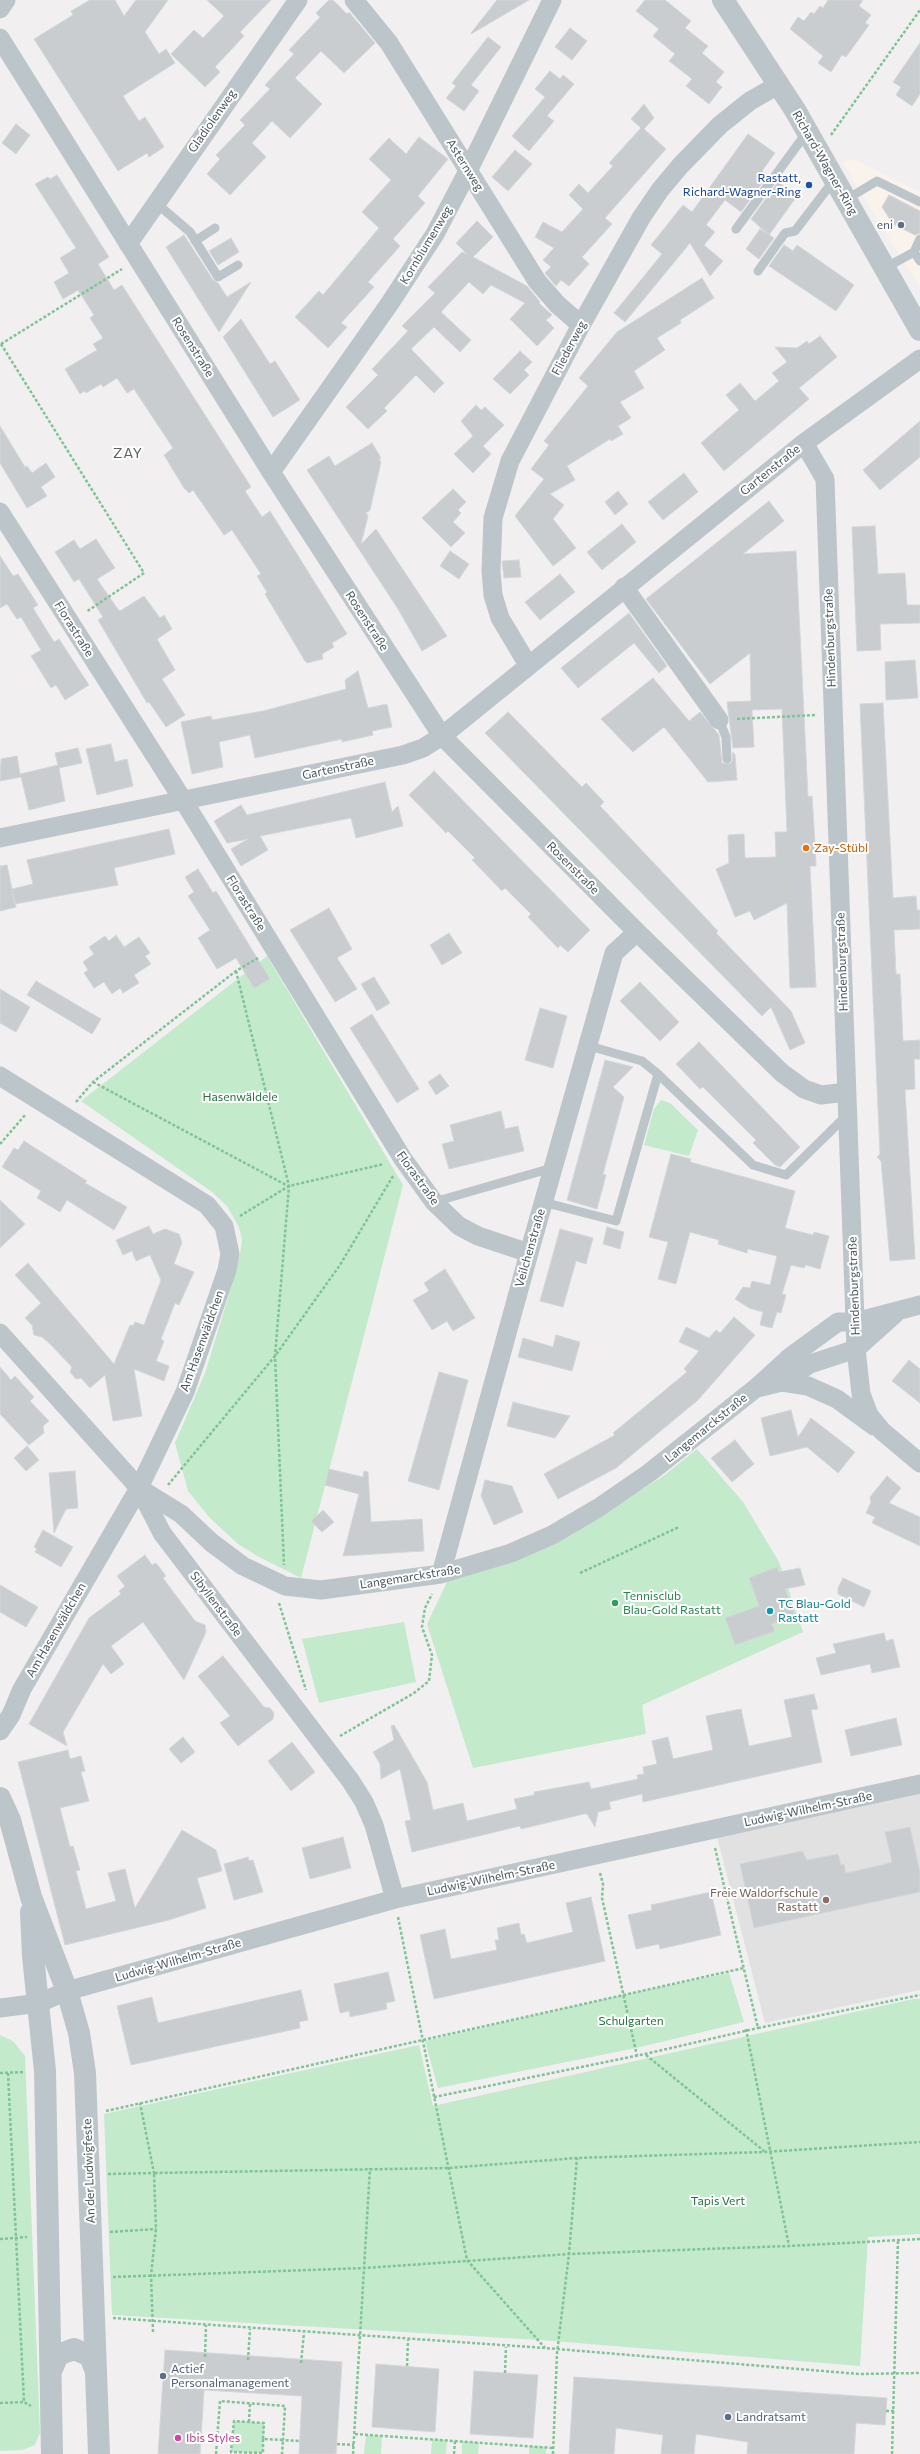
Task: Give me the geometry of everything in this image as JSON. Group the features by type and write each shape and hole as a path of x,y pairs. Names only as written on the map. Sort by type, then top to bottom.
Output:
{"street":[{"path":"0,9 6,0"},
{"name":"Gladiolenweg","path":"133,251 156,203 298,0"},
{"name":"Asternweg","path":"354,0 389,43 537,281 557,304 581,325"},
{"name":"Kornblumenweg","path":"271,472 413,269 435,234 468,171 552,0"},
{"name":"Richard-Wagner-Ring","path":"723,0 778,84 847,199 920,330"},
{"name":"Rosenstraße","path":"0,38 271,472 442,736 637,932 788,1077 804,1089 821,1095 847,1092"},
{"name":"Fliederweg","path":"528,665 500,618 493,595 490,547 493,518 510,462 581,325 641,218 670,178 720,125 750,101 778,84"},
{"name":"Gartenstraße","path":"0,838 403,755 423,748 442,736 624,587 804,443 920,359"},
{"name":"Hindenburgstraße","path":"804,443 825,479 832,714 849,1114 856,1349 861,1394 869,1415 882,1431 920,1463"},
{"name":"Florastraße","path":"0,512 183,800 403,1160 434,1202 459,1226 478,1236 529,1253"},
{"path":"624,587 719,720"},
{"name":"Veilchenstraße","path":"441,1574 552,1168 589,1046 614,953 637,932"},
{"name":"Am Hasenwäldchen","path":"0,1076 207,1205 224,1226 230,1254 227,1270 185,1392 139,1488 22,1688 11,1715 0,1731"},
{"name":"Langemarckstraße","path":"139,1488 181,1514 212,1543 243,1566 279,1584 321,1590 441,1574 512,1554 552,1535 598,1508 649,1473 756,1388 790,1357 838,1322 855,1322 920,1305"},
{"path":"856,1349 897,1312"},
{"name":"Sibyllenstraße","path":"0,1333 139,1488 162,1533 324,1746 364,1802 374,1825 395,1899"},
{"name":"Langemarckstraße","path":"756,1388 782,1382 810,1364 856,1349"},
{"name":"Langemarckstraße","path":"782,1382 808,1386 836,1399 882,1431"},
{"name":"Am Hasenwäldchen","path":"0,1705 22,1688"},
{"name":"Ludwig-Wilhelm-Straße","path":"0,2008 39,2003 67,1991 395,1899 920,1784"},
{"name":"An der Ludwigfeste","path":"0,1798 10,1820 31,1897 67,1991 79,2033 85,2073 87,2115 99,2454"},
{"name":"An der Ludwigfeste","path":"31,1897 33,1956 45,2071 52,2454"},
{"path":"51,2371 58,2355 74,2349 90,2356 96,2372"}],"lane":[{"path":"736,229 807,132"},
{"path":"758,271 785,233 795,231 835,179"},
{"path":"847,199 877,181 920,202"},
{"path":"156,203 190,232 218,277 238,265"},
{"path":"195,241 215,228"},
{"path":"885,268 914,252 920,240"},
{"path":"914,252 920,261"},
{"path":"719,720 726,737 727,759"},
{"path":"589,1046 642,1061 658,1074 753,1165 786,1175 849,1114"},
{"path":"543,1202 616,1221 658,1074"},
{"path":"434,1202 552,1168"}],"path":[{"path":"830,137 920,10"},
{"path":"70,622 144,573 1,344 133,251"},
{"path":"719,720 832,714"},
{"path":"65,1116 93,1082 236,971 274,949"},
{"path":"236,971 289,1186 275,1356 279,1584 308,1694"},
{"path":"93,1082 289,1186"},
{"path":"0,1144 38,1100"},
{"path":"224,1226 289,1186 403,1160"},
{"path":"157,1499 275,1356 340,1266 403,1160"},
{"path":"580,1573 679,1527"},
{"path":"358,1724 414,1693 429,1681 432,1655 422,1627 425,1608 441,1574"},
{"path":"711,1830 758,2028"},
{"path":"595,1855 603,1884 602,1898 638,2056"},
{"path":"395,1899 467,2260 545,2348"},
{"path":"87,2115 744,1968"},
{"path":"434,2097 638,2056 746,2029 758,2028 920,1995"},
{"path":"746,2029 772,2151 789,2246"},
{"path":"645,2054 764,2152"},
{"path":"0,2073 45,2071"},
{"path":"8,2073 24,2402"},
{"path":"140,2103 154,2173 156,2229 151,2275 153,2332"},
{"path":"89,2175 370,2168 448,2168 576,2158 764,2152 920,2142"},
{"path":"553,2454 558,2349 569,2254 576,2158"},
{"path":"353,2454 370,2168"},
{"path":"0,2238 16,2238"},
{"path":"92,2277 365,2268 569,2254 789,2246 920,2239"},
{"path":"892,2454 898,2240"},
{"path":"95,2318 506,2347 545,2348 859,2374 920,2373"},
{"path":"205,2357 206,2326"},
{"path":"248,2360 250,2329"},
{"path":"302,2363 304,2333"},
{"path":"407,2366 408,2340"},
{"path":"505,2373 506,2347"},
{"path":"216,2454 220,2401 285,2406 282,2454"},
{"path":"0,2403 24,2402 51,2416"},
{"path":"249,2422 250,2403"},
{"path":"886,2411 894,2411"},
{"path":"234,2421 264,2423 264,2439 262,2453 231,2452 234,2421"},
{"path":"355,2434 554,2448"},
{"path":"264,2439 299,2441"},
{"path":"454,2454 455,2441"},
{"path":"337,2444 354,2446"}],"shaded area":[{"name":"eni","path":"853,159 920,192 920,288 842,162"},
{"name":"Freie Waldorfschule Rastatt","path":"920,1790 920,1990 765,2023 716,1833"}],"green space":[{"name":"Hasenwäldele","path":"267,956 403,1185 301,1578 259,1557 238,1544 210,1518 188,1491 175,1443 205,1373 231,1288 240,1255 242,1240 239,1227 227,1206 212,1192 81,1101"},
{"path":"661,1100 670,1103 698,1130 689,1156 644,1145 654,1109"},
{"name":"Tennisclub Blau-Gold Rastatt","path":"697,1449 743,1502 779,1562 803,1632 642,1705 646,1734 473,1768 427,1624 447,1582 571,1534 662,1477"},
{"path":"404,1622 416,1682 319,1703 302,1639"},
{"name":"Schulgarten","path":"729,1973 744,2022 636,2048 438,2088 425,2041 623,1995"},
{"name":"Tapis Vert","path":"913,1999 920,1999 920,2234 868,2237 860,2366 540,2340 112,2315 104,2114 419,2045 433,2106"},
{"path":"0,2035 13,2041 25,2056 40,2433 35,2445 22,2450 0,2451"},
{"path":"234,2421 264,2423 263,2453 231,2452"},
{"path":"366,2435 382,2436 381,2454 364,2454"},
{"path":"432,2439 447,2440 446,2454 431,2454"},
{"path":"462,2441 479,2443 478,2454 462,2454"},
{"path":"529,2446 546,2447 546,2454 529,2454"}],"building":[{"path":"90,0 115,0 124,16 136,0 168,0 145,32 159,54 166,49 175,63 123,96 139,121 145,117 164,147 149,157 147,153 118,171 34,39 73,15 71,11"},
{"path":"207,0 271,0 240,32 244,36 215,67 220,72 205,87 171,54 194,30 203,38 224,16"},
{"path":"329,0 333,0 347,14 349,12 375,43 344,73 321,51 295,78 322,104 290,138 272,121 252,143 266,157 230,195 207,174 220,159 216,155 245,125 240,120 270,89 265,85 294,54 289,50 320,17 316,13"},
{"path":"497,0 529,0 471,34 471,33"},
{"path":"645,0 665,0 691,21 685,28 708,46 702,53 724,72 716,82 722,87 709,104 686,86 692,79 669,61 675,54 653,36 659,29 636,11"},
{"path":"828,0 863,0 859,6 871,15 865,23 869,25 846,57 842,55 831,72 818,63 823,56 790,29 798,17 804,21 811,12 814,14 820,6 823,8"},
{"path":"570,28 587,41 572,60 555,47"},
{"path":"488,37 501,47 471,85 479,91 464,111 446,98 456,86 452,83"},
{"path":"920,43 920,94 912,106 896,95 901,87 893,82"},
{"path":"550,71 560,79 563,75 574,84 547,116 554,121 529,151 512,136 545,97 535,89"},
{"path":"644,104 654,118 644,129 666,149 605,218 612,224 582,257 589,264 569,286 561,280 556,286 545,273 551,267 543,260 554,248 535,237 543,222 562,232 583,209 569,195 579,184 588,193 613,166 609,163 641,128 631,119"},
{"path":"16,124 30,135 16,154 2,143"},
{"path":"748,134 775,153 762,171 768,175 741,212 725,200 706,225 715,232 704,245 723,261 710,276 690,243 625,322 614,313 662,254 651,245 683,205 692,212"},
{"path":"419,137 448,159 418,196 425,203 393,239 400,246 368,282 374,287 341,323 347,327 328,348 295,317 319,291 323,295 379,228 362,212 391,180 369,159 389,138 406,154"},
{"path":"515,150 532,164 508,191 492,177"},
{"path":"57,175 109,257 98,264 114,290 122,285 251,487 245,491 262,517 270,511 347,634 332,643 334,647 322,654 323,659 307,663 305,661 265,594 267,592 257,576 261,574 232,530 224,535 193,490 189,493 184,488 164,455 173,448 134,389 127,393 117,378 103,387 101,384 86,393 85,391 80,394 65,369 97,350 93,344 103,338 90,318 94,315 78,290 63,299 54,282 69,273 60,258 76,248 35,184 48,177 50,179"},
{"path":"778,182 797,196 769,235 751,219"},
{"path":"889,195 920,211 920,233 915,235 893,224 882,207"},
{"path":"477,221 493,237 473,257 527,286 540,302 539,303 552,315 546,320 554,328 537,346 510,319 525,303 491,285 483,294 469,282 441,312 471,340 460,352 434,327 411,349 444,383 434,393 416,375 384,408 387,411 368,429 346,407 378,375 372,369 408,331 402,326 435,293 428,287 462,252 467,254 456,243"},
{"path":"760,229 774,238 759,259 746,249"},
{"path":"184,235 213,280 218,283 227,297 251,282 219,332 166,247"},
{"path":"231,238 239,252 218,265 209,251"},
{"path":"784,245 793,251 797,245 854,285 836,311 769,266"},
{"path":"702,278 714,298 680,320 681,323 657,338 665,350 634,371 644,388 620,402 631,418 618,426 623,434 611,441 610,439 567,466 575,480 550,494 564,505 553,519 576,548 553,566 515,516 544,479 531,469 549,445 544,441 588,386 579,378 617,332"},
{"path":"241,319 270,364 275,361 300,400 273,417 223,337"},
{"path":"820,336 837,357 799,388 809,399 724,471 701,443 739,410 726,395 740,383 755,401 779,381 772,373 787,362 775,347 797,348 807,341 809,344"},
{"path":"520,351 532,362 524,370 529,375 510,394 493,379"},
{"path":"476,405 481,410 485,407 504,425 483,446 491,454 473,473 454,454 473,436 461,421"},
{"path":"920,421 920,457 880,490 863,470"},
{"path":"0,426 25,467 27,466 32,473 46,463 55,477 41,487 47,496 27,508 0,463"},
{"path":"372,443 381,458 379,459 381,462 370,510 366,513 368,516 361,544 376,529 447,636 422,651 398,609 307,470 329,456 335,466"},
{"path":"684,473 698,492 663,520 648,502"},
{"path":"453,489 466,502 458,510 461,513 453,522 465,533 451,547 422,518"},
{"path":"618,491 628,504 615,515 605,502"},
{"path":"769,501 784,521 743,554 796,551 808,797 812,796 815,843 816,866 810,866 816,987 790,988 787,903 754,920 750,911 735,917 716,869 729,863 728,835 744,834 745,858 776,857 775,832 787,832 782,709 752,710 754,747 733,748 727,702 751,701 750,653 710,684 646,599"},
{"path":"622,524 636,542 602,570 587,552"},
{"path":"875,526 878,574 905,573 907,605 920,605 920,623 880,624 881,650 857,651 852,527"},
{"path":"96,539 115,568 97,579 117,608 120,611 144,596 160,618 164,615 172,629 157,639 175,670 162,679 185,715 166,727 149,702 147,703 98,620 103,617 79,579 74,582 55,552 74,540 80,549"},
{"path":"450,551 469,564 459,579 440,566"},
{"path":"0,556 13,576 18,574 38,605 33,608 54,642 59,639 89,685 65,700 56,685 51,688 31,656 41,650 21,617 17,619 7,604 0,608"},
{"path":"519,560 521,577 504,578 502,561"},
{"path":"560,574 575,592 540,620 525,602"},
{"path":"629,613 667,666 659,673 634,643 578,688 561,668"},
{"path":"915,660 918,698 886,700 885,662"},
{"path":"358,671 368,708 387,704 392,727 372,731 373,735 342,742 342,739 255,758 250,735 219,742 223,767 192,774 181,722 211,716 212,720 263,711 346,689 345,680"},
{"path":"653,678 689,721 700,712 719,735 722,763 730,764 732,761 733,752 735,755 737,780 708,782 664,727 633,752 601,719"},
{"path":"883,703 893,898 916,896 917,910 920,910 920,929 894,930 896,974 900,974 903,1041 920,1040 920,1059 914,1059 915,1089 905,1090 915,1259 890,1261 881,1161 877,1157 880,1154 860,704"},
{"path":"508,712 582,787 586,783 604,802 600,806 718,931 716,933 791,1011 805,1043 790,1050 771,1007 762,1016 485,733"},
{"path":"111,744 115,762 127,759 133,786 97,795 86,749"},
{"path":"78,748 82,763 59,768 65,801 29,810 21,777 0,781 1,759 17,756 20,774 58,765 55,753"},
{"path":"434,771 590,930 568,952 560,945 558,948 528,917 531,914 505,888 502,891 472,860 475,858 448,831 446,833 409,795"},
{"path":"385,782 392,812 398,806 403,826 356,838 351,818 260,836 268,850 241,866 231,849 248,839 227,843 214,821 241,805 247,815"},
{"path":"169,829 175,854 114,868 118,885 15,904 16,907 0,911 0,866 7,865 12,889 33,884 27,860"},
{"path":"198,869 213,893 216,891 270,979 254,988 236,958 217,969 198,938 210,930 188,896 194,892 185,877"},
{"path":"329,908 352,949 337,958 357,989 335,1002 290,930"},
{"path":"449,933 462,953 442,965 430,945"},
{"path":"116,935 124,947 139,937 150,953 145,956 151,964 134,975 139,983 123,993 120,988 112,994 104,982 94,988 84,973 88,970 83,962 94,954 89,947 105,936 109,941"},
{"path":"374,977 390,1003 377,1011 361,984"},
{"path":"36,981 101,1019 92,1034 27,995"},
{"path":"640,982 679,1022 660,1041 620,1001"},
{"path":"0,989 30,1007 16,1032 0,1023"},
{"path":"540,1008 567,1016 553,1068 525,1060"},
{"path":"372,1014 419,1089 397,1103 350,1028"},
{"path":"699,1042 800,1147 780,1167 775,1165 753,1143 756,1140 703,1087 700,1089 676,1064"},
{"path":"605,1060 633,1067 613,1087 624,1097 603,1174 606,1175 597,1209 567,1200"},
{"path":"440,1074 449,1086 436,1095 428,1082"},
{"path":"501,1111 505,1129 518,1126 524,1151 449,1169 442,1144 454,1141 450,1125"},
{"path":"24,1141 87,1181 85,1183 127,1207 114,1230 67,1200 60,1212 37,1198 41,1191 2,1167 14,1148 18,1150"},
{"path":"671,1154 691,1159 690,1162 795,1191 785,1228 813,1235 814,1232 829,1236 820,1269 806,1265 804,1268 791,1265 782,1294 786,1295 781,1313 777,1312 772,1328 760,1325 763,1312 749,1308 735,1299 743,1287 750,1288 752,1281 770,1285 777,1256 748,1249 747,1253 718,1244 719,1240 690,1232 676,1284 658,1279 668,1242 649,1237"},
{"path":"0,1200 25,1224 0,1248"},
{"path":"149,1226 153,1234 165,1229 179,1234 182,1242 174,1264 194,1272 179,1305 175,1303 161,1339 164,1341 156,1361 169,1366 164,1381 134,1369 142,1416 113,1421 105,1375 90,1388 81,1378 76,1379 70,1372 72,1367 51,1345 42,1337 34,1335 32,1325 25,1318 41,1303 15,1275 28,1263 114,1364 130,1325 133,1326 135,1322 144,1325 161,1280 150,1255 136,1261 132,1251 123,1255 116,1240"},
{"path":"607,1227 624,1232 620,1249 603,1244"},
{"path":"560,1229 593,1238 586,1264 576,1261 563,1307 540,1301"},
{"path":"445,1269 475,1318 453,1331 447,1321 432,1330 413,1300 429,1291 424,1283"},
{"path":"734,1317 755,1335 698,1400 616,1468 558,1499 544,1474 615,1435 613,1433 687,1372 684,1369 699,1351 679,1342 686,1327 709,1338 716,1330 720,1333"},
{"path":"556,1335 580,1342 572,1371 518,1357 523,1338 553,1347"},
{"path":"909,1360 920,1369 920,1403 892,1381"},
{"path":"0,1367 11,1380 15,1376 34,1397 30,1401 49,1421 43,1426 44,1433 29,1445 0,1414"},
{"path":"439,1372 468,1380 439,1490 408,1481"},
{"path":"513,1402 570,1416 555,1438 507,1426"},
{"path":"791,1410 798,1437 811,1418 855,1452 838,1473 807,1447 770,1456 761,1418"},
{"path":"735,1440 754,1464 732,1482 711,1458"},
{"path":"27,1446 39,1460 26,1471 14,1458"},
{"path":"329,1469 363,1477 364,1471 368,1472 371,1522 422,1519 424,1551 343,1556 359,1494 325,1485"},
{"path":"75,1471 78,1508 66,1509 54,1533 49,1473"},
{"path":"887,1476 901,1488 889,1503 920,1517 920,1546 872,1523 875,1517 866,1513 871,1502 870,1497"},
{"path":"485,1480 512,1486 523,1512 494,1525 481,1496"},
{"path":"323,1510 334,1522 322,1532 311,1521"},
{"path":"43,1530 73,1547 61,1567 35,1552 37,1549 34,1547"},
{"path":"145,1555 152,1565 156,1563 166,1576 163,1578 195,1621 205,1625 206,1632 184,1680 143,1622 111,1646 124,1664 111,1674 103,1664 63,1732 67,1746 29,1724 89,1618 121,1594 119,1591 125,1586 117,1576"},
{"name":"TC Blau-Gold Rastatt","path":"777,1567 779,1572 800,1568 805,1585 785,1589 795,1615 772,1624 775,1631 735,1645 725,1618 759,1606 749,1578"},
{"path":"843,1578 871,1591 864,1607 838,1594 838,1588"},
{"path":"0,1585 38,1607 26,1627 0,1612"},
{"path":"884,1633 886,1641 893,1639 900,1667 872,1673 870,1664 821,1675 816,1658 836,1653 833,1644"},
{"path":"223,1656 264,1707 270,1708 274,1713 273,1719 238,1746 220,1723 230,1716 198,1676"},
{"path":"814,1694 818,1709 811,1710 822,1762 643,1802 642,1794 609,1802 611,1809 598,1812 595,1827 587,1814 584,1814 521,1829 520,1826 412,1852 405,1821 411,1820 400,1769 381,1779 380,1764 373,1752 394,1740 391,1726 394,1725 427,1782 433,1810 463,1803 467,1821 517,1809 514,1799 534,1795 534,1792 589,1782 591,1789 638,1779 637,1775 644,1774 643,1767 657,1764 652,1741 668,1737 673,1759 713,1750 706,1716 741,1709 749,1746 792,1737 784,1700"},
{"path":"896,1718 902,1745 851,1756 845,1730"},
{"path":"183,1737 195,1752 181,1763 169,1749"},
{"path":"292,1742 315,1772 291,1791 268,1761"},
{"path":"68,1750 70,1759 81,1756 85,1771 81,1772 89,1801 60,1808 70,1847 73,1846 80,1870 76,1871 86,1909 116,1901 108,1873 125,1869 135,1908 182,1830 216,1850 222,1871 197,1878 206,1908 169,1920 65,1945 18,1762"},
{"path":"910,1827 920,1872 920,1892 754,1928 740,1864 802,1851 807,1860 838,1854 841,1865 844,1864 846,1873 892,1862 885,1832"},
{"path":"343,1837 351,1868 310,1879 302,1848"},
{"path":"248,1857 249,1861 253,1860 263,1892 234,1900 224,1864"},
{"path":"711,1892 721,1935 660,1949 659,1944 636,1949 628,1915 652,1910 651,1905"},
{"path":"591,1897 605,1961 434,1999 420,1935 445,1929 451,1959 497,1950 495,1940 499,1940 497,1928 519,1923 521,1935 524,1934 527,1943 573,1932 566,1903"},
{"path":"388,1972 395,2001 386,2003 387,2009 350,2017 349,2011 340,2013 334,1984"},
{"path":"301,1990 308,2020 299,2022 300,2028 131,2065 117,2006 152,1997 158,2023"},
{"path":"165,2350 342,2362 336,2454 299,2454 302,2396 204,2390 200,2454 158,2454"},
{"path":"376,2364 439,2369 435,2432 372,2427"},
{"path":"474,2371 538,2375 533,2438 470,2434"},
{"name":"Landratsamt","path":"574,2377 887,2398 885,2425 856,2423 854,2454 747,2454 748,2442 696,2434 694,2454 661,2454 663,2435 616,2428 614,2454 569,2454"}],"place":[{"name":"Rastatt, Richard-Wagner-Ring","path":"809,185"},
{"name":"eni","path":"901,225"},
{"name":"Zay-Stübl","path":"806,848"},
{"name":"Tennisclub Blau-Gold Rastatt","path":"615,1603"},
{"name":"TC Blau-Gold Rastatt","path":"770,1611"},
{"name":"Freie Waldorfschule Rastatt","path":"826,1900"},
{"name":"Actief Personalmanagement","path":"163,2376"},
{"name":"Landratsamt","path":"728,2417"},
{"name":"Ibis Styles","path":"178,2438"}],"district":[{"name":"ZAY","path":"128,453"}]}
